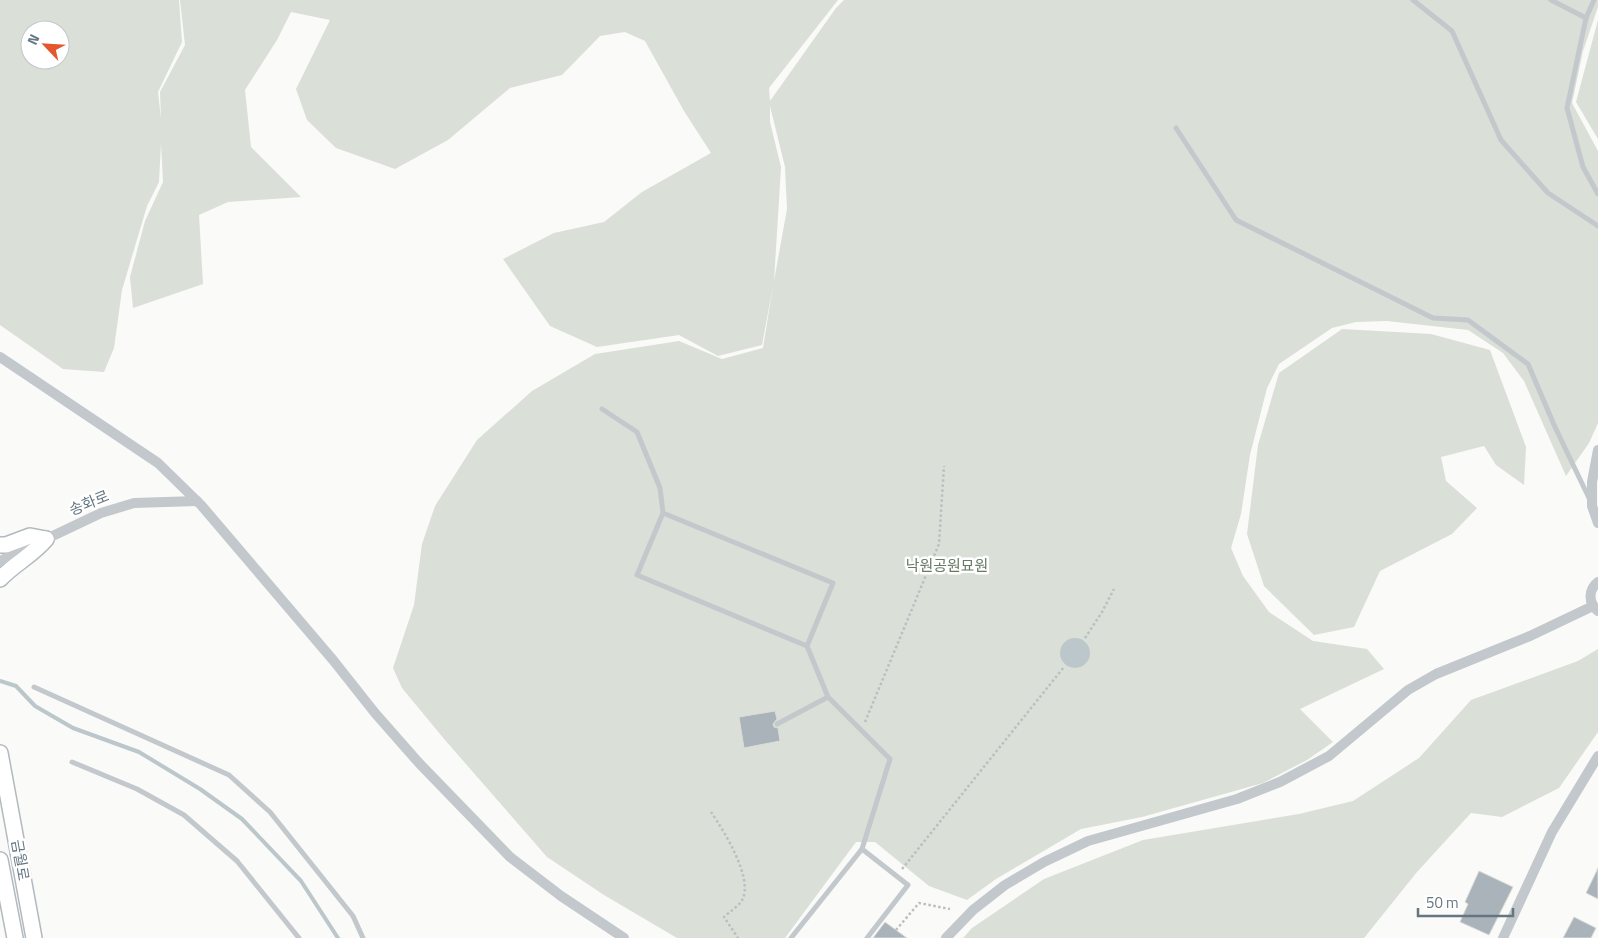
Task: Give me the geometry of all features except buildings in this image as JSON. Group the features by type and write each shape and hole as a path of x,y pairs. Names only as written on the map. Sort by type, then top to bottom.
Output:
{"main road":[{"path":"0,545 6,545 30,536 46,539 37,550 24,558 0,579"},
{"name":"금월로","path":"0,753 34,938"},
{"name":"금월로","path":"0,860 15,938"}],"street":[{"path":"0,357 158,463 197,501 419,763 510,857 561,896 624,938"},
{"path":"1598,450 1592,482 1592,506 1598,523"},
{"name":"송화로","path":"0,561 101,512 134,503 197,501"},
{"path":"946,938 973,910 1005,885 1044,862 1088,841 1237,799 1280,782 1329,756 1408,690 1436,674 1595,608 1590,595 1591,589 1598,582"},
{"path":"1503,938 1552,832 1598,756"}],"lane":[{"path":"1413,0 1452,31 1501,140 1548,193 1598,226"},
{"path":"1550,0 1586,18"},
{"path":"1594,0 1586,18 1567,108 1583,167 1598,194"},
{"path":"1176,128 1236,220 1433,318 1468,320 1528,364 1554,426 1592,506"},
{"path":"602,409 637,432 660,488 663,513 637,575 807,646"},
{"path":"663,513 833,583 807,646 828,697 890,759 862,849 792,938"},
{"path":"34,687 229,775 270,812 353,916 363,938"},
{"path":"777,724 828,697"},
{"path":"72,762 137,789 184,815 237,861 299,938"},
{"path":"862,849 908,885 867,938"}],"path":[{"path":"862,730 939,544 944,466"},
{"path":"1085,638 1114,589"},
{"path":"896,876 1064,667"},
{"path":"711,812 728,837 746,882 743,900 724,917 738,938"},
{"path":"896,930 919,903 950,909"}],"green space":[{"name":"낙원공원묘원","path":"0,0 179,0 182,42 158,92 161,119 160,92 185,45 180,0 838,0 769,88 770,101 836,8 844,0 1598,0 1598,7 1583,51 1572,103 1598,151 1598,423 1589,443 1566,476 1524,381 1503,353 1468,330 1387,321 1356,322 1332,328 1279,364 1267,388 1250,455 1241,514 1231,548 1243,576 1269,612 1313,641 1367,649 1384,669 1300,709 1333,742 1307,760 1263,783 1142,817 1081,829 996,879 967,900 929,886 875,842 856,842 785,938 677,938 604,895 547,857 402,688 393,668 414,605 422,544 435,506 477,440 532,391 595,354 679,341 722,359 763,348 773,286 762,345 718,356 679,335 597,347 550,326 503,259 554,233 604,222 642,192 711,153 684,111 645,41 625,32 600,36 562,75 510,88 448,140 395,169 336,148 307,120 296,89 330,20 291,12 277,40 245,90 251,147 301,197 228,202 199,215 203,284 133,308 130,277 145,221 163,182 161,143 159,182 147,206 122,290 114,348 104,372 63,369 0,325","holes":["770,106 785,167 787,209 774,281 781,167 770,122"]},
{"path":"1598,20 1598,139 1576,102"},
{"path":"1342,329 1431,334 1490,350 1526,447 1524,485 1496,465 1484,446 1441,457 1446,481 1477,508 1452,534 1380,571 1354,627 1314,635 1264,586 1247,534 1258,445 1279,373"},
{"path":"1598,649 1598,732 1559,788 1502,817 1471,813 1417,872 1364,938 963,938 972,928 1044,879 1143,840 1299,814 1353,801 1419,758 1471,700 1578,661"}],"shaded area":[{"path":"1075,638 1086,642 1090,653 1086,664 1075,668 1064,664 1060,653 1064,642"}],"waterway":[{"path":"0,681 16,686 35,706 73,728 139,752 200,789 242,819 301,881 338,938"}]}
